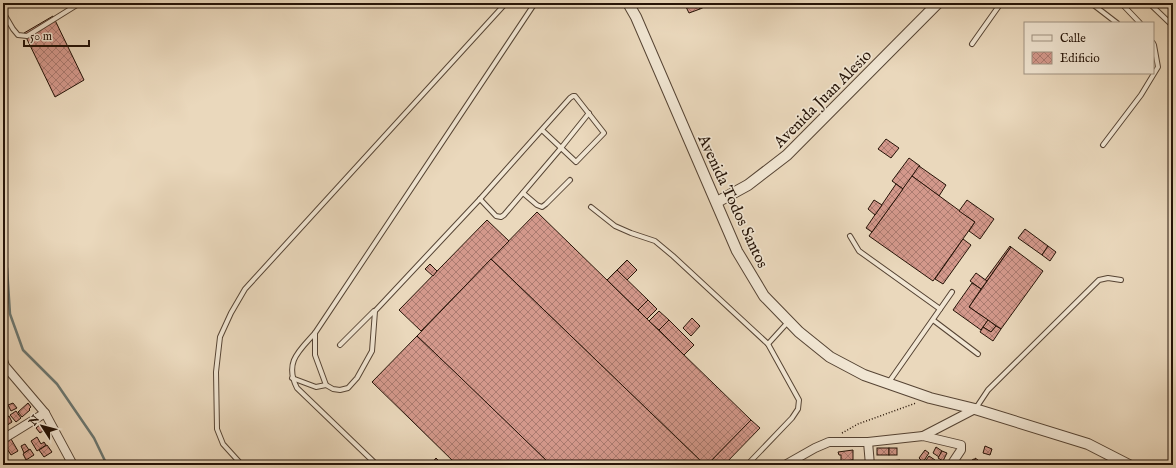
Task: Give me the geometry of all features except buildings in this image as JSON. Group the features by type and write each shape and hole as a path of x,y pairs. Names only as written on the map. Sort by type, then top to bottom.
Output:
{"street":[{"name":"Avenida Todos Santos","path":"628,3 636,16 737,251 764,296 799,332 830,357 864,375 930,398 1088,444 1130,465"},
{"name":"Avenida Juan Alesio","path":"717,202 748,185 787,155 938,3"},
{"path":"4,365 45,413 73,465"},
{"path":"923,436 975,410"},
{"path":"3,439 45,413"},
{"path":"786,465 815,448 830,442 868,442 923,436 961,445 961,450 951,465"},
{"path":"868,442 870,465"}],"lane":[{"path":"3,12 12,29 18,35 27,36 80,3"},
{"path":"242,465 223,444 217,429 216,372 220,337 231,313 246,289 506,3"},
{"path":"377,465 297,388 292,378 292,369 296,356 315,333 535,3"},
{"path":"972,44 1002,3"},
{"path":"1091,3 1116,22"},
{"path":"1121,3 1139,22"},
{"path":"1149,3 1173,26"},
{"path":"1154,45 1158,67 1154,74"},
{"path":"1103,145 1141,95 1154,74"},
{"path":"340,345 375,311 480,199 542,130 573,96 575,96 589,113 603,131 603,134 576,162 542,130"},
{"path":"480,199 496,216 501,217 504,215 589,113"},
{"path":"523,193 537,205 542,207 570,180"},
{"path":"591,207 615,226 655,241 768,344 799,400 798,409 792,418 747,465"},
{"path":"850,236 859,251 940,309"},
{"path":"975,410 988,390 1099,280 1108,278 1121,280"},
{"path":"888,384 952,292"},
{"path":"315,333 315,355 326,385 333,390 348,388 357,378 372,351 375,311"},
{"path":"932,320 978,354"},
{"path":"768,344 788,321"},
{"path":"292,378 316,388 326,385"}],"path":[{"path":"830,442 858,424 916,403"}],"waterway":[{"path":"3,254 7,268 10,314 23,350 57,384 94,438 107,465"}]}
